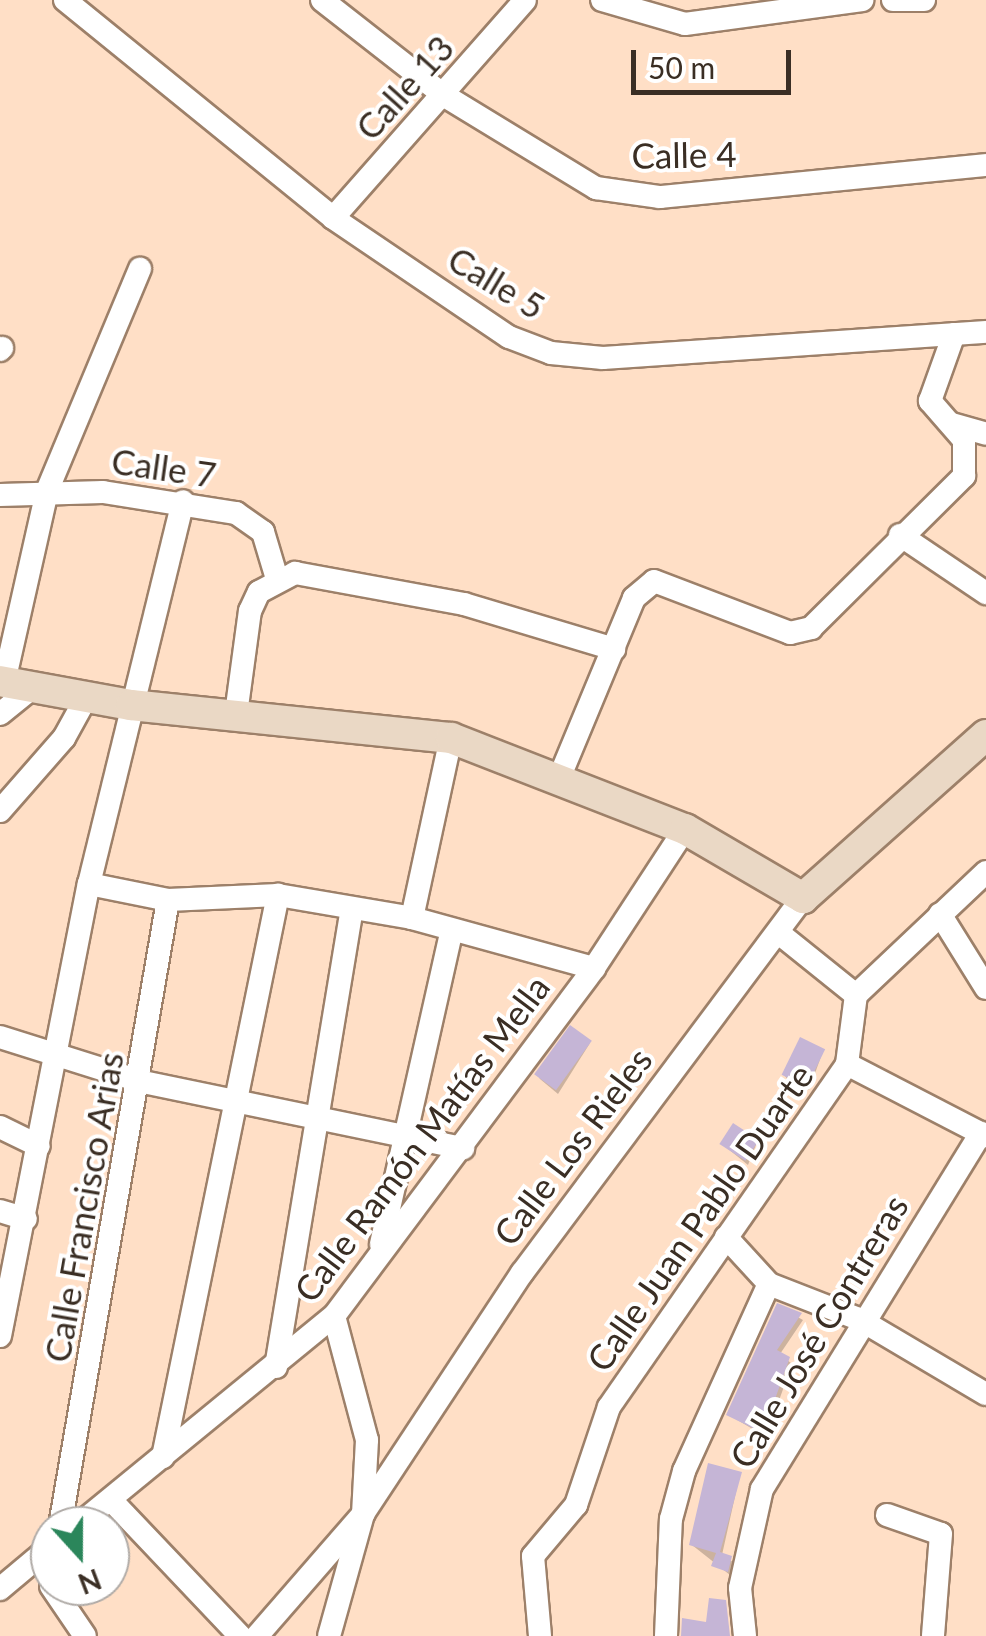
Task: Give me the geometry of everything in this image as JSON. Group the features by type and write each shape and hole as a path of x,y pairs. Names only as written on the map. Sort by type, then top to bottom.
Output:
{"street":[{"name":"Calle 5","path":"65,0 332,218 510,337 551,353 603,358 986,332"},
{"name":"Calle 4","path":"322,0 444,96 596,188 644,194 986,164"},
{"name":"Calle 13","path":"332,218 526,0"},
{"path":"602,0 685,24 862,0"},
{"path":"893,0 924,0"},
{"path":"0,714 12,683 47,491 140,269"},
{"path":"560,776 634,598 654,581 790,633 811,628 900,535 964,476 964,440 930,401 954,334"},
{"path":"952,424 986,434"},
{"name":"Calle 7","path":"0,496 47,491 183,500 236,513 263,532 277,579"},
{"path":"0,1336 89,884 183,500"},
{"path":"900,535 986,593"},
{"path":"236,714 250,611 277,579 314,572 614,649"},
{"path":"12,683 131,704 451,738 560,776 685,830 802,898"},
{"path":"0,812 64,738 86,698"},
{"name":"Calle Los Rieles","path":"257,1636 364,1514 522,1273 780,934 802,898 986,735"},
{"path":"412,918 451,738"},
{"name":"Calle Ramón Matías Mella","path":"104,1506 334,1316 594,968 685,830"},
{"path":"780,934 856,994 986,872"},
{"path":"89,884 168,900 278,896 352,908 412,918 594,968"},
{"path":"163,1457 278,896"},
{"name":"Calle Francisco Arias","path":"64,1506 143,1082 168,900"},
{"path":"276,1367 321,1114 352,908"},
{"path":"940,914 986,988"},
{"path":"379,1253 452,930"},
{"name":"Calle Juan Pablo Duarte","path":"540,1636 534,1556 541,1539 576,1504 609,1408 847,1064 856,994"},
{"path":"0,1037 56,1058 143,1082 321,1114 463,1148"},
{"path":"847,1064 983,1135"},
{"path":"0,1127 39,1146"},
{"name":"Calle José Contreras","path":"746,1636 740,1588 762,1488 859,1319 983,1135"},
{"path":"0,1211 26,1219"},
{"path":"726,1237 768,1284 859,1319 986,1394"},
{"path":"666,1636 671,1519 684,1471 768,1284"},
{"path":"329,1636 364,1514 364,1402 334,1316"},
{"path":"112,1500 240,1636"},
{"path":"887,1515 941,1534 932,1636"},
{"path":"0,1589 30,1563"},
{"path":"65,1606 85,1636"}],"building":[{"path":"570,1025 592,1041 556,1090 534,1074"},
{"path":"800,1037 825,1049 807,1087 782,1075"},
{"path":"733,1123 759,1140 745,1161 719,1144"},
{"path":"777,1303 802,1313 777,1350 790,1357 763,1433 726,1415"},
{"path":"708,1463 742,1472 720,1552 732,1556 728,1572 711,1566 716,1553 689,1545"},
{"path":"709,1598 726,1600 730,1636 681,1636 682,1618 706,1622"}]}
